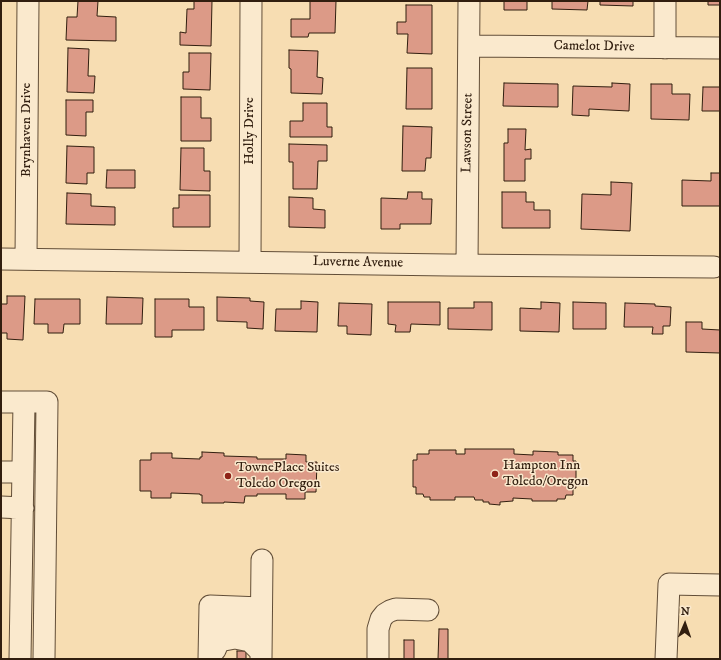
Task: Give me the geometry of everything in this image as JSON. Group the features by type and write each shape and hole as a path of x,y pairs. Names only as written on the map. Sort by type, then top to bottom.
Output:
{"street":[{"name":"Brynhaven Drive","path":"26,259 28,1"},
{"name":"Holly Drive","path":"250,262 251,1"},
{"name":"Lawson Street","path":"467,265 469,1"},
{"path":"665,1 665,48"},
{"name":"Camelot Drive","path":"469,46 720,48"},
{"name":"Luverne Avenue","path":"1,259 714,267"},
{"path":"1,402 47,402 44,659"},
{"path":"20,659 24,402"},
{"path":"1,472 24,472"},
{"path":"1,507 23,508"},
{"path":"261,656 262,560"},
{"path":"666,659 669,584 720,586"},
{"path":"213,656 210,606 261,608"},
{"path":"378,659 378,629 381,618 385,614 396,609 428,610"},
{"path":"213,656 219,642 235,638 250,641 261,656"}],"building":[{"path":"78,1 98,1 97,16 116,17 116,41 66,40 67,17 77,17"},
{"path":"194,1 212,1 211,46 180,45 180,32 186,33 187,9 194,9"},
{"path":"310,1 336,1 335,33 309,33 308,37 291,37 291,19 310,19"},
{"path":"504,1 527,1 527,10 504,10"},
{"path":"552,1 588,1 587,10 552,9"},
{"path":"600,1 633,1 633,6 600,5"},
{"path":"708,1 720,1 720,5 708,5"},
{"path":"406,5 432,5 432,54 407,53 408,34 397,34 397,22 406,22"},
{"path":"68,48 89,49 88,76 95,76 94,93 67,92"},
{"path":"289,50 318,51 317,77 323,78 322,94 291,93"},
{"path":"189,53 211,53 210,90 183,89 183,72 189,72"},
{"path":"407,68 432,68 432,109 406,109"},
{"path":"504,83 558,84 558,107 503,106"},
{"path":"612,83 630,84 629,111 589,109 589,116 572,115 573,86 612,87"},
{"path":"651,84 672,84 672,94 690,94 689,120 651,119"},
{"path":"703,87 720,87 720,111 702,111"},
{"path":"181,97 201,97 201,118 211,118 211,141 181,141"},
{"path":"66,100 93,100 93,112 86,112 86,136 66,135"},
{"path":"303,103 327,103 327,127 332,127 332,137 290,137 290,121 303,121"},
{"path":"403,126 432,127 431,158 426,158 425,171 402,171"},
{"path":"508,129 526,129 525,150 531,149 531,159 525,159 525,181 504,181 504,143 508,143"},
{"path":"289,144 327,145 327,161 318,161 317,189 293,189 293,162 289,162"},
{"path":"67,146 94,147 94,173 87,173 87,184 66,183"},
{"path":"181,148 204,148 204,171 210,171 210,191 180,190"},
{"path":"107,170 135,170 135,188 106,188"},
{"path":"711,173 720,173 720,206 682,206 682,180 711,181"},
{"path":"611,182 632,183 630,231 581,229 582,194 611,195"},
{"path":"408,192 422,192 422,199 432,199 431,224 400,224 400,229 381,229 381,198 407,199"},
{"path":"502,192 526,192 526,202 534,202 534,210 550,210 550,228 502,228"},
{"path":"67,193 91,194 91,206 115,207 115,225 66,224"},
{"path":"179,195 210,195 210,227 173,227 173,208 179,208"},
{"path":"289,197 313,198 313,209 325,210 325,228 289,227"},
{"path":"7,296 25,296 23,340 7,339 7,333 1,333 1,304 7,304"},
{"path":"107,297 143,298 142,324 106,324"},
{"path":"217,297 250,298 250,301 264,302 263,329 247,328 247,322 217,321"},
{"path":"35,299 80,299 80,324 64,324 63,333 48,333 48,324 34,324"},
{"path":"155,299 189,299 189,307 204,307 204,330 172,330 172,337 155,337"},
{"path":"301,301 318,302 317,332 275,331 276,309 301,309"},
{"path":"388,302 440,302 440,325 411,324 410,332 395,332 396,325 388,324"},
{"path":"474,302 492,302 492,330 448,329 448,308 474,308"},
{"path":"541,302 560,303 559,332 520,331 520,308 541,309"},
{"path":"573,302 606,303 606,329 573,329"},
{"path":"339,303 372,304 371,335 347,334 347,326 338,326"},
{"path":"625,303 655,304 655,306 671,307 670,326 663,326 663,334 652,334 653,327 624,327"},
{"path":"686,322 702,322 702,329 720,330 720,353 686,352"},
{"name":"Hampton Inn Toledo/Oregon","path":"465,449 514,449 514,454 533,455 533,451 558,452 558,455 573,455 573,461 576,461 576,488 573,489 573,495 566,495 565,499 557,499 557,501 532,501 532,499 513,498 513,501 500,502 500,505 489,504 489,502 483,502 483,500 475,500 474,497 455,497 455,500 430,500 430,497 424,497 423,494 416,494 416,487 413,487 413,460 417,460 417,454 429,454 429,450 456,450 456,454 465,454"},
{"name":"TownePlace Suites Toledo Oregon","path":"202,452 224,453 224,456 257,457 257,459 286,459 286,454 306,455 306,462 317,462 316,492 305,492 305,499 286,499 286,494 257,494 257,496 245,496 244,503 202,503 202,495 200,494 171,493 171,498 151,498 151,491 140,491 140,460 151,460 151,453 172,453 172,458 200,459 200,457 202,457"},
{"path":"439,629 448,629 448,659 438,659"},
{"path":"404,640 414,640 414,659 404,659"},
{"path":"237,651 246,651 246,659 237,659"}],"place":[{"name":"Hampton Inn Toledo/Oregon","path":"495,474"},
{"name":"TownePlace Suites Toledo Oregon","path":"228,476"}]}
